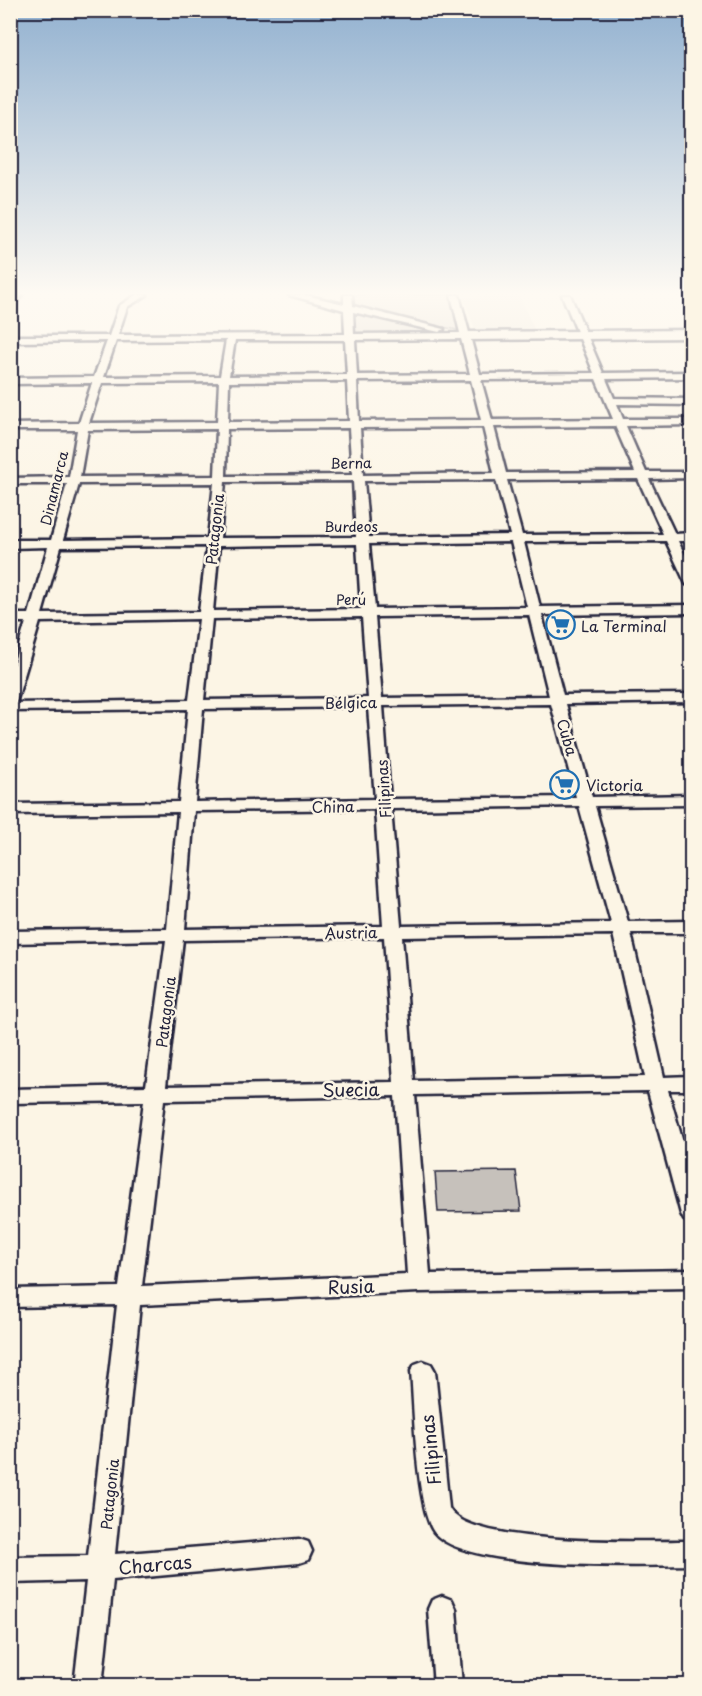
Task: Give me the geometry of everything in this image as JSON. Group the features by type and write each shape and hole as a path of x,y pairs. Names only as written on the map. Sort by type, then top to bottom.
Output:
{"street":[{"name":"Dinamarca","path":"10,701 74,480 83,426 101,374"},
{"name":"Patagonia","path":"88,1686 129,1296 174,935 220,479 225,374"},
{"name":"Filipinas","path":"354,374 354,424 419,1283"},
{"path":"10,381 692,375"},
{"path":"602,376 642,475 692,584"},
{"name":"Cuba","path":"477,377 499,476 557,699 621,928 656,1084 692,1214"},
{"path":"612,401 692,402"},
{"path":"10,427 692,422"},
{"name":"Berna","path":"10,481 692,475"},
{"name":"Burdeos","path":"10,544 692,537"},
{"name":"Perú","path":"10,618 692,609"},
{"name":"Bélgica","path":"10,707 692,698"},
{"name":"China","path":"10,809 692,800"},
{"name":"Austria","path":"10,937 692,927"},
{"name":"Suecia","path":"10,1096 692,1083"},
{"name":"Rusia","path":"10,1298 129,1296 419,1283 692,1279"},
{"name":"Filipinas","path":"423,1371 436,1509 445,1527 476,1540 561,1553 692,1553"},
{"name":"Charcas","path":"10,1570 101,1568 299,1551"},
{"path":"442,1609 448,1686"}],"building":[{"path":"516,1171 521,1211 438,1212 435,1172"}],"place":[{"name":"La Terminal","path":"560,625"},
{"name":"Victoria","path":"565,784"}]}
